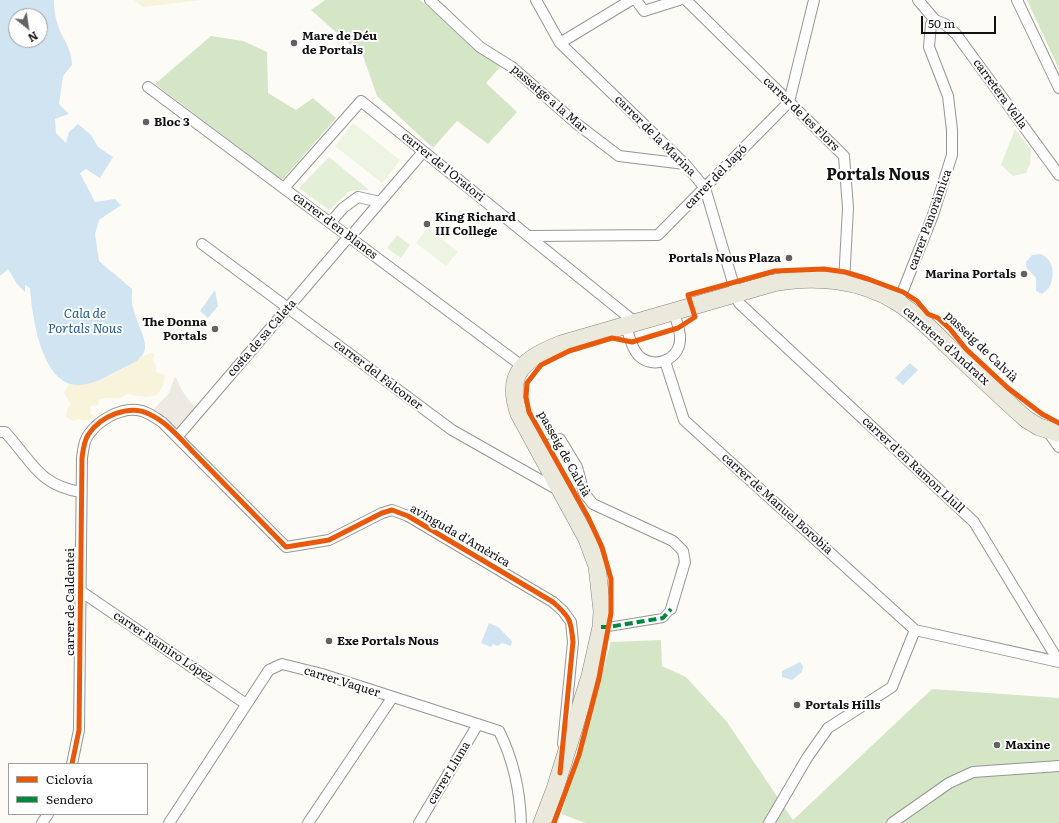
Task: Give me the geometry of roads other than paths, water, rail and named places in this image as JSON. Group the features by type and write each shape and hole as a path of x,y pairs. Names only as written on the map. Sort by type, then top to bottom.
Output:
{"main road":[{"name":"carretera d'Andratx","path":"522,366 530,358 551,349 735,293 773,283 798,279 844,282 872,291 898,303 934,333 1026,419 1052,431"},
{"path":"522,366 514,385 515,403 539,451 563,493 595,558 599,580 601,627 590,676 560,773 542,823"}],"street":[{"name":"passatge a la Mar","path":"430,0 480,47 512,67 577,124 619,156 685,164"},
{"name":"carrer de la Marina","path":"536,0 560,43 685,164 705,188 735,293"},
{"path":"560,43 631,0"},
{"path":"636,0 644,11 679,0"},
{"name":"carrer de les Flors","path":"686,0 844,156 848,208 844,282"},
{"path":"789,102 814,0"},
{"name":"carretera Vella","path":"918,0 935,20 945,24 956,34 1059,175"},
{"path":"1017,0 1059,88"},
{"name":"carrer Panoràmica","path":"898,303 933,215 952,155 952,130 948,96 930,47 931,24 935,20"},
{"name":"carrer d'en Blanes","path":"148,87 522,366"},
{"name":"carrer de l'Oratori","path":"284,188 361,101 530,236 631,324"},
{"name":"carrer del Japó","path":"530,236 658,235 789,102"},
{"path":"356,230 423,152"},
{"path":"330,223 343,208 358,197 380,202"},
{"name":"costa de sa Caleta","path":"178,436 346,240"},
{"name":"carrer del Falconer","path":"202,244 452,430 563,493"},
{"name":"carrer d'en Ramon Llull","path":"735,293 739,303 974,522 1059,662"},
{"path":"631,324 633,346 638,355 653,362 665,360 675,354 679,344 680,334 674,312"},
{"name":"carrer de Manuel Borobia","path":"665,360 684,420 915,630"},
{"name":"carrer de Caldentei","path":"72,763 79,730 81,492 82,458 86,439 97,426 110,416 125,410 137,410 149,414 178,436"},
{"path":"1052,431 1059,447"},
{"path":"0,432 5,432 10,437 47,480 63,489 81,492"},
{"name":"avinguda d'Amèrica","path":"178,436 286,547 329,540 382,513 392,510 408,516 538,593 563,611 571,622 572,642 560,773"},
{"path":"539,451 560,439 577,467 584,493 592,504 673,541 683,551 685,562 671,609 664,618 601,627"},
{"name":"carrer Ramiro López","path":"79,590 246,704"},
{"path":"769,823 807,758 828,728 892,687 915,630 1059,662"},
{"name":"carrer Vaquer","path":"169,823 269,670 282,664 322,674 392,698 499,731 509,751 520,793 521,823"},
{"path":"308,823 392,698"},
{"name":"carrer Lluna","path":"419,823 478,724"},
{"path":"892,823 949,783 972,772 1059,766"}],"water":[{"name":"Cala de Portals Nous","path":"0,0 54,0 57,23 69,49 72,65 63,76 59,104 69,114 55,119 56,133 66,143 69,132 78,124 91,135 98,147 113,157 100,178 86,169 80,173 95,202 115,199 121,205 99,220 95,234 99,261 132,289 132,305 145,343 144,352 134,363 96,381 84,385 65,382 55,374 41,347 33,315 30,288 25,285 25,292 17,284 8,269 0,276"},
{"path":"1041,254 1049,261 1053,274 1049,288 1042,294 1036,291 1036,278 1026,267 1026,262 1032,255"},
{"path":"215,290 218,306 208,318 200,311"},
{"path":"910,363 918,370 903,385 895,378"},
{"path":"489,623 498,627 512,641 511,646 502,643 498,646 493,644 491,647 481,643"},
{"path":"800,662 803,666 802,672 792,680 782,677 782,671"}],"place":[{"name":"Mare de Déu de Portals","path":"294,43"},
{"name":"Bloc 3","path":"146,122"},
{"name":"King Richard III College","path":"427,224"},
{"name":"Portals Nous Plaza","path":"789,258"},
{"name":"Marina Portals","path":"1024,274"},
{"name":"The Donna Portals","path":"215,329"},
{"name":"Exe Portals Nous","path":"329,641"},
{"name":"Portals Hills","path":"797,705"},
{"name":"Maxine","path":"997,745"}],"district":[{"name":"Portals Nous","path":"878,175"}]}
